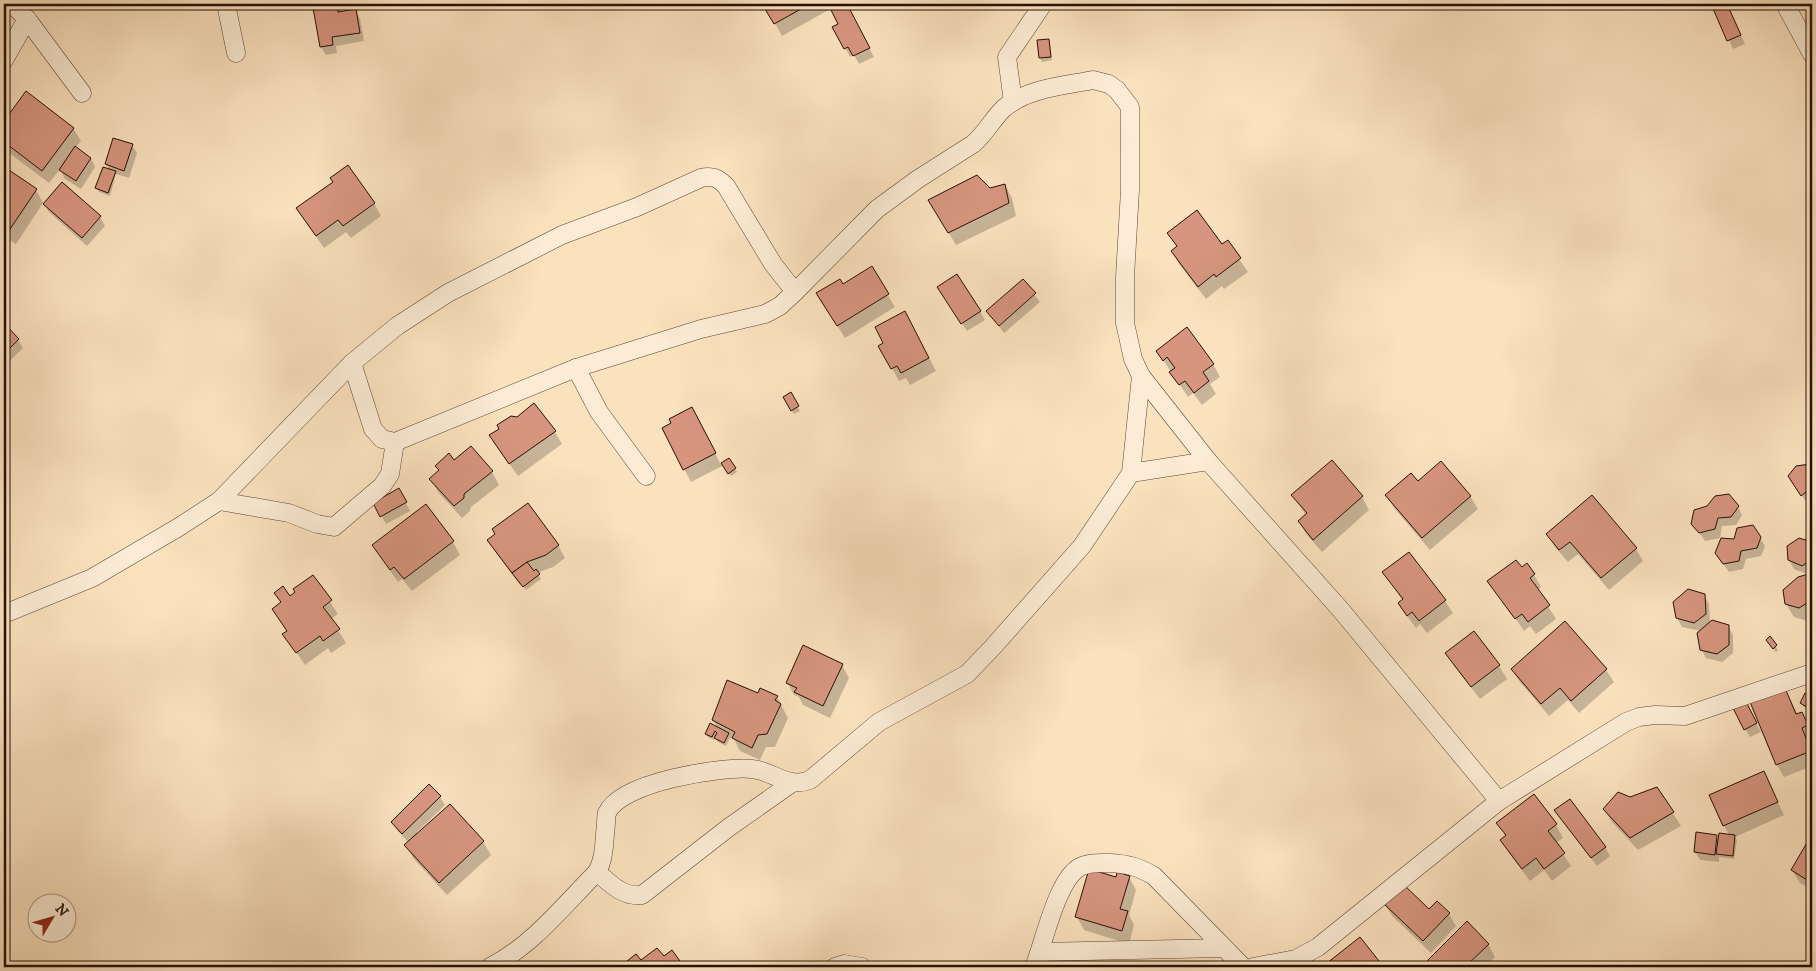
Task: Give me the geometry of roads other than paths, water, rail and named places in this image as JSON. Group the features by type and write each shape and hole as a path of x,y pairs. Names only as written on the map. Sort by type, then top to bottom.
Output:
{"street":[{"path":"12,4 27,19 82,93"},
{"path":"226,4 236,52"},
{"path":"1013,102 1007,57 1043,4"},
{"path":"1785,4 1812,54"},
{"path":"4,60 27,19"},
{"path":"352,363 373,429 382,439 395,442 576,368 701,329 765,314 780,306 796,292 877,209 918,178 974,144 981,138 995,117 1013,102 1030,93 1094,80 1109,84 1117,90 1130,107 1130,190 1125,277 1125,323 1133,358 1141,376 1208,461 1340,609 1499,801"},
{"path":"4,614 92,578 180,527 219,501 352,363 397,326 448,293 562,235 708,176 720,180 726,186 773,264 796,292"},
{"path":"576,368 599,412 646,476"},
{"path":"490,967 510,955 539,932 596,872 602,863 607,813 624,795 645,786 699,773 738,769 754,769 792,783 810,780 879,722 967,674 1082,546 1130,473 1141,376"},
{"path":"219,501 290,513 317,524 334,527 382,486 390,474 395,442"},
{"path":"1130,473 1208,461"},
{"path":"1252,967 1296,958 1318,947 1499,801 1626,722 1639,717 1654,715 1685,716 1812,673"},
{"path":"596,872 617,890 632,896 642,895 728,828 792,783"},
{"path":"1224,948 1037,960 1059,893 1069,876 1079,867 1090,863 1130,865 1142,868 1154,876 1243,967"},
{"path":"835,967 844,964 862,967"}]}
